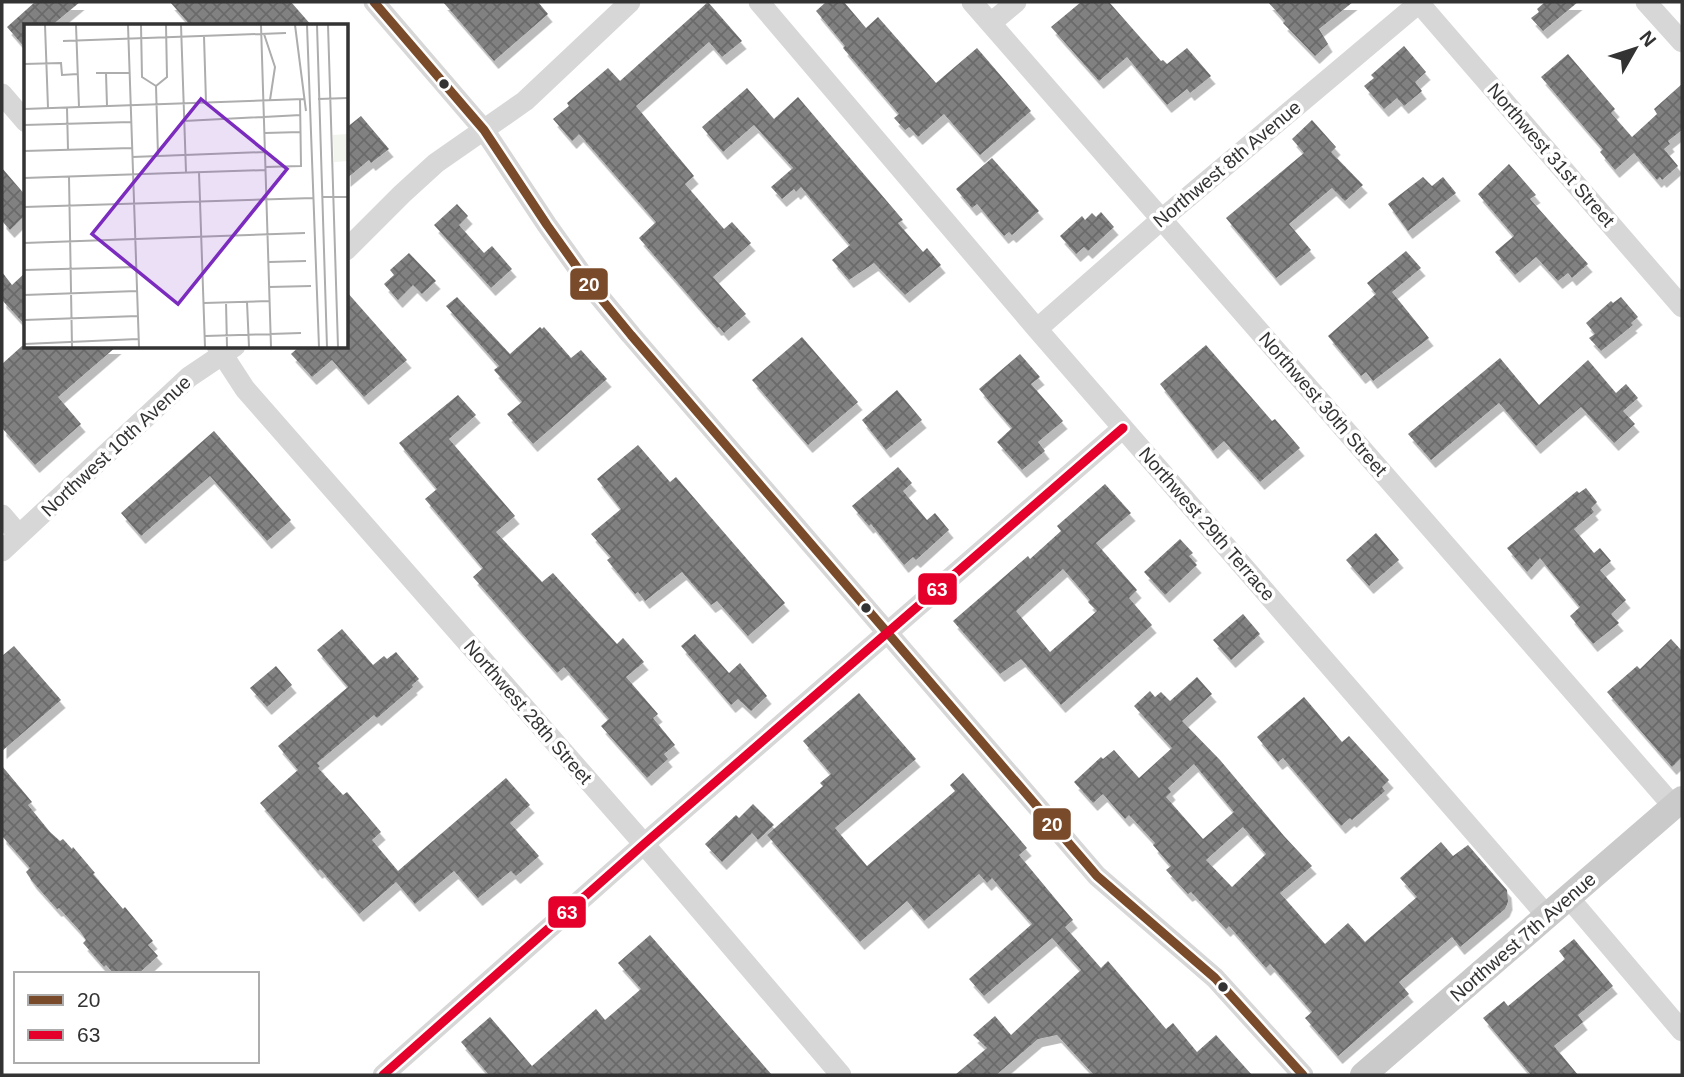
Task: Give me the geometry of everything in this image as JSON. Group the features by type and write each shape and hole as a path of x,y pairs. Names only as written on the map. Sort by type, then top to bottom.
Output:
{"main road":[{"name":"Northwest 7th Avenue","path":"1363,1075 1678,803"}],"street":[{"path":"374,2 484,130 547,225 598,294 1097,876 1215,978 1303,1075"},
{"path":"348,248 436,163 525,101 630,2"},
{"name":"Northwest 29th Terrace","path":"759,2 1037,329 1547,916"},
{"name":"Northwest 30th Street","path":"972,2 1678,803"},
{"path":"991,23 1016,2"},
{"name":"Northwest 8th Avenue","path":"1037,329 1162,219 1419,2"},
{"name":"Northwest 31st Street","path":"1419,2 1682,307"},
{"path":"1646,2 1682,42"},
{"path":"2,94 24,120"},
{"name":"Northwest 10th Avenue","path":"2,551 189,377 225,349"},
{"name":"Northwest 28th Street","path":"225,349 245,389 644,844 841,1075"},
{"path":"383,1075 644,844 1123,428"},
{"path":"2,515 19,535"},
{"path":"1569,898 1682,1031"}],"building":[{"path":"35,2 80,2 53,24 24,24 24,47 7,27"},
{"path":"170,2 291,2 310,24 189,24"},
{"path":"443,2 538,2 548,14 494,61"},
{"path":"708,2 742,41 722,57 709,42 636,106 694,176 685,184 724,229 732,222 751,243 713,277 746,314 724,333 639,238 656,222 579,134 572,141 553,119 569,106 567,103 608,68 620,81"},
{"path":"826,2 844,2 866,28 878,17 936,83 977,48 1031,111 980,155 944,114 918,137 909,127 905,130 894,118 899,114 843,48 845,46 816,11"},
{"path":"1081,2 1109,2 1161,61 1167,64 1187,48 1211,76 1190,93 1187,89 1167,105 1127,57 1099,81 1051,27"},
{"path":"1268,2 1353,2 1319,29 1328,44 1315,56 1283,23 1285,21"},
{"path":"1545,2 1578,2 1543,31 1531,18"},
{"path":"1404,46 1426,72 1415,82 1422,91 1404,106 1397,98 1384,109 1364,86 1374,78 1371,75"},
{"path":"1568,54 1615,109 1611,113 1632,137 1657,114 1654,109 1682,84 1682,130 1668,141 1670,144 1664,149 1678,166 1662,180 1660,177 1657,180 1634,153 1615,170 1600,152 1603,149 1541,77"},
{"path":"747,88 774,119 798,97 903,220 898,223 923,252 927,248 941,265 905,295 874,263 849,280 832,260 850,245 801,187 782,199 771,187 793,168 754,125 723,152 702,127"},
{"path":"361,116 389,149 371,163 369,160 348,177 348,126"},
{"path":"1312,120 1336,147 1331,152 1363,185 1345,201 1332,188 1289,224 1311,250 1276,278 1226,218 1304,153 1292,139"},
{"path":"992,158 1039,211 1012,235 1009,232 1004,236 977,204 972,208 956,189"},
{"path":"1509,164 1536,195 1530,199 1588,264 1572,278 1568,273 1558,281 1536,257 1515,275 1495,252 1514,236 1478,194"},
{"path":"2,168 24,194 24,216 10,230 2,221"},
{"path":"1423,177 1432,186 1443,177 1456,193 1408,231 1388,204"},
{"path":"457,204 468,216 459,225 484,253 492,246 512,269 491,288 434,225"},
{"path":"1101,212 1114,227 1088,251 1084,247 1076,254 1060,236 1082,216 1085,220 1092,213 1096,217"},
{"path":"1406,251 1421,268 1392,292 1429,338 1373,381 1366,372 1361,376 1328,336 1376,294 1367,283"},
{"path":"409,253 436,281 422,294 413,285 398,300 384,284 394,275 390,270"},
{"path":"2,272 12,285 24,274 24,324 2,300"},
{"path":"348,293 407,360 364,397 332,360 312,377 291,354 298,348 348,348"},
{"path":"457,297 510,354 540,327 544,327 571,358 581,350 607,379 533,444 507,414 522,402 494,370 499,366 446,306"},
{"path":"1621,297 1638,317 1631,323 1633,325 1601,351 1589,338 1595,334 1586,323 1611,301 1613,303"},
{"path":"802,337 858,402 808,445 752,380"},
{"path":"1206,345 1272,421 1275,419 1300,448 1260,482 1224,441 1213,451 1160,384"},
{"path":"22,346 115,348 58,397 81,424 35,465 2,428 2,364"},
{"path":"1020,354 1040,377 1031,384 1063,421 1038,442 1045,451 1022,470 997,442 1012,428 979,389"},
{"path":"1500,358 1539,405 1588,360 1616,393 1626,384 1638,398 1623,411 1635,424 1614,443 1581,407 1536,446 1499,403 1431,460 1408,434"},
{"path":"897,390 922,420 886,450 862,420"},
{"path":"458,395 476,415 449,439 515,516 496,532 542,582 553,573 617,644 623,638 644,662 626,677 658,714 653,718 675,745 664,754 668,759 647,778 601,726 609,719 564,667 557,673 473,577 483,568 425,499 437,489 399,443"},
{"path":"214,431 291,520 267,541 210,476 141,536 121,513"},
{"path":"638,445 670,482 676,477 785,603 748,636 717,601 711,605 682,572 645,601 638,592 635,594 607,560 611,557 591,534 621,509 597,479"},
{"path":"898,467 912,483 903,491 927,520 935,513 949,530 916,560 913,557 904,565 871,524 869,526 852,506"},
{"path":"1105,484 1131,513 1096,543 1137,590 1129,598 1152,625 1061,705 1021,659 1000,674 953,621 1061,531 1057,526","holes":["1063,569 1090,600 1088,602 1097,611 1050,652 1016,611"]},
{"path":"1586,488 1597,502 1591,508 1594,512 1574,529 1594,553 1600,548 1611,561 1600,570 1626,600 1611,614 1619,623 1593,644 1570,616 1580,607 1540,558 1527,572 1507,548 1577,491 1579,493"},
{"path":"1376,533 1399,560 1369,586 1346,560"},
{"path":"1180,539 1193,553 1189,556 1197,565 1165,595 1144,572"},
{"path":"1243,614 1260,634 1231,660 1213,640"},
{"path":"342,629 373,665 384,656 387,659 396,652 419,679 377,718 374,715 317,763 320,766 318,768 343,795 347,792 381,832 372,840 398,871 506,778 530,805 510,823 539,856 516,876 511,871 478,898 454,871 415,904 396,882 359,914 260,803 298,770 278,746 348,687 317,650"},
{"path":"695,634 729,673 740,663 767,696 751,711 738,699 731,705 681,646"},
{"path":"1671,639 1682,651 1682,757 1672,767 1607,692 1637,666 1640,669"},
{"path":"14,646 61,700 2,751 2,656"},
{"path":"276,666 292,685 267,707 250,688"},
{"path":"1197,677 1212,694 1182,721 1220,760 1312,866 1280,893 1325,944 1348,923 1365,942 1417,897 1400,878 1441,842 1453,856 1468,845 1507,890 1508,902 1505,909 1460,947 1452,937 1399,982 1409,994 1338,1056 1305,1018 1312,1012 1270,964 1266,968 1229,926 1226,929 1191,892 1188,894 1166,870 1171,866 1153,845 1155,843 1129,815 1125,819 1103,794 1093,803 1074,782 1101,757 1103,759 1114,750 1139,778 1172,748 1134,706 1150,691 1155,697 1161,692 1170,701","holes":["1194,764 1234,812 1203,839 1166,797 1171,792 1168,788","1243,827 1266,854 1232,887 1206,860"]},
{"path":"859,693 916,759 835,828 867,866 955,791 950,785 963,773 1027,848 1019,855 1073,920 1065,927 1101,968 1108,961 1166,1029 1173,1023 1197,1052 1216,1035 1252,1075 1094,1075 1057,1035 1038,1039 996,1075 955,1075 987,1048 973,1035 995,1016 1011,1035 1081,970 1052,938 984,996 969,979 1032,924 992,878 987,883 979,874 924,921 907,901 860,942 767,835 823,786 820,783 831,774 803,741"},
{"path":"1304,697 1342,742 1349,736 1389,780 1382,787 1385,791 1352,820 1350,818 1341,826 1283,758 1278,762 1257,737"},
{"path":"2,766 32,802 28,805 50,832 60,841 63,839 72,849 73,847 95,873 93,874 153,941 148,945 158,956 140,972 112,972 106,965 104,967 83,943 86,940 80,931 32,881 26,872 30,868 2,836"},
{"path":"753,804 774,825 758,840 752,833 722,862 705,844 736,815 739,818"},
{"path":"650,935 772,1075 489,1075 461,1042 490,1017 532,1066 596,1009 605,1020 641,989 618,963"},
{"path":"1574,939 1613,986 1578,1015 1583,1022 1554,1046 1578,1075 1531,1075 1483,1018 1504,1001 1508,1006 1565,959 1559,951"}],"transit line":[{"name":"20","path":"374,2 484,130 589,284 631,335 1097,876 1215,978 1303,1075"},
{"name":"63","path":"383,1075 644,844 1123,428"}]}
